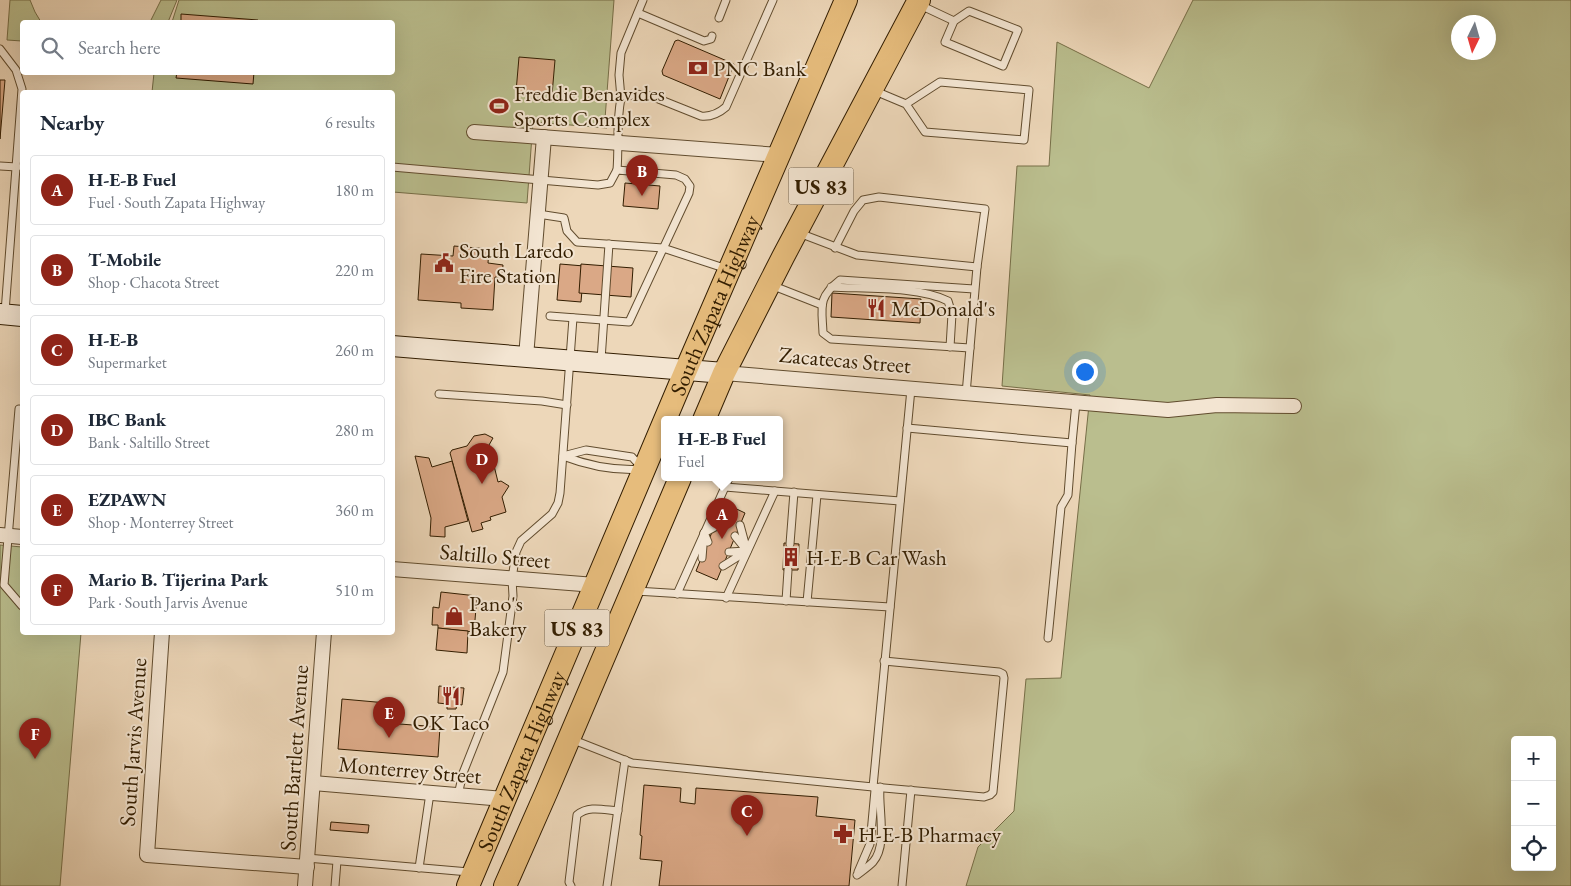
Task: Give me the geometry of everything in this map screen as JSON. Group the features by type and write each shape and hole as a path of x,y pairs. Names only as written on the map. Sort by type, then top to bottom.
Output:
{"main road":[{"name":"South Zapata Highway","path":"667,416 846,0"},
{"name":"South Zapata Highway","path":"706,416 724,374 770,284 918,2"},
{"name":"South Zapata Highway","path":"470,879 661,430"},
{"name":"South Zapata Highway","path":"505,886 679,481"}],"street":[{"path":"474,132 779,155"},
{"path":"526,357 544,137"},
{"name":"Zacatecas Street","path":"395,346 1168,410 1217,405 1294,406"},
{"path":"4,535 20,537"},
{"name":"Saltillo Street","path":"395,569 595,585"},
{"name":"South Jarvis Avenue","path":"162,635 147,855 307,863"},
{"name":"South Bartlett Avenue","path":"305,886 324,635"},
{"name":"Monterrey Street","path":"313,783 504,799"}],"lane":[{"path":"395,167 598,185 610,183 617,170 617,128 621,98 619,75 621,53 643,0"},
{"path":"719,18 726,0"},
{"path":"621,98 636,94 651,96 700,116 709,117 720,113 726,107 773,0"},
{"path":"918,2 954,21"},
{"path":"969,11 1018,30 1004,66 945,42 954,21 969,11"},
{"path":"638,13 704,41 712,36"},
{"path":"0,49 16,70 22,85 22,90"},
{"path":"872,90 906,104 925,132 1024,140 1029,90 940,82 906,104"},
{"path":"9,315 20,118"},
{"path":"0,166 17,168"},
{"path":"550,316 629,322 689,193 690,186 685,179 676,175 617,170"},
{"path":"835,248 854,210 863,200 879,197 985,209 974,289 966,394"},
{"path":"538,214 564,218 567,231 577,242 663,248 729,270"},
{"path":"797,232 856,255 978,267"},
{"path":"600,363 609,244"},
{"path":"970,348 831,339 823,333 822,305 825,294 840,280 974,289"},
{"path":"770,284 822,305"},
{"path":"831,287 898,290 935,295 948,301 952,314 950,347"},
{"path":"458,795 463,773 503,672 513,596 512,579 516,552 521,541 552,514 558,503 573,318"},
{"path":"857,875 870,844 876,787 884,662 911,389"},
{"path":"439,394 542,401 567,405"},
{"path":"1048,638 1061,507 1068,495 1076,403"},
{"path":"19,408 4,535 4,585 20,604"},
{"path":"907,428 1072,443"},
{"path":"563,456 586,450 632,457 644,470"},
{"path":"563,456 585,464 626,470 644,470"},
{"path":"677,594 728,481"},
{"path":"725,486 900,501"},
{"path":"726,598 775,491"},
{"path":"790,544 794,492"},
{"path":"807,602 817,495"},
{"path":"702,558 704,533 719,516"},
{"path":"740,525 747,551"},
{"path":"704,533 715,526"},
{"path":"704,533 708,542"},
{"path":"736,536 747,551"},
{"path":"729,552 747,551"},
{"path":"723,566 747,551"},
{"path":"786,601 788,570"},
{"path":"631,591 890,607"},
{"path":"569,739 624,760 642,764 984,797 990,795 993,792 1003,674 999,672 884,662"},
{"path":"607,886 624,760"},
{"path":"902,886 911,790"},
{"path":"419,868 430,793"},
{"path":"571,886 569,882 577,815 583,810 592,808 618,811"},
{"path":"307,863 337,861 419,868 470,879"},
{"path":"335,886 337,861"}],"green space":[{"path":"10,0 30,0 40,20 20,20 20,41 7,40"},
{"path":"161,0 177,0 169,20 151,20"},
{"name":"Freddie Benavides Sports Complex","path":"179,0 614,0 605,119 607,128 533,122 527,203 395,192 395,90 152,90 154,75 395,75 395,20 173,20"},
{"path":"1193,0 1571,0 1571,886 966,886 978,847 1014,811 1026,679 1061,678 1090,395 1002,386 1017,166 1049,166 1057,42 1149,88"},
{"path":"0,545 20,547 20,635 81,635 60,886 0,886"}],"building":[{"path":"181,14 258,20 181,20"},
{"name":"PNC Bank","path":"678,40 734,64 720,99 663,75 662,71 675,41"},
{"path":"519,57 555,60 552,95 516,92"},
{"path":"176,75 254,75 253,84 176,78"},
{"path":"0,80 5,80 0,139"},
{"path":"625,183 660,186 658,209 623,206"},
{"path":"454,246 489,249 488,263 503,265 502,278 495,277 493,310 461,308 461,303 418,300 421,254 453,256"},
{"path":"560,264 584,266 581,302 557,300"},
{"path":"581,264 633,268 631,297 579,293"},
{"name":"McDonald's","path":"832,293 921,299 920,323 831,317"},
{"path":"485,434 493,438 489,445 498,482 501,481 509,486 502,497 506,512 490,517 491,520 481,523 483,529 472,532 450,453 452,450 467,446 474,436"},
{"path":"415,456 429,458 432,467 452,461 468,521 445,527 445,537 430,536 431,518"},
{"path":"724,503 745,513 717,580 696,571"},
{"name":"H-E-B Car Wash","path":"784,543 799,544 798,570 783,570"},
{"name":"Pano's Bakery","path":"441,592 477,596 474,632 438,628 438,625 432,625 433,607 439,608"},
{"path":"438,628 468,631 467,653 436,650"},
{"name":"OK Taco","path":"439,686 464,688 462,705 457,704 456,709 447,709 447,704 438,703"},
{"path":"342,699 387,703 386,723 440,727 438,757 338,749"},
{"path":"644,785 681,788 680,802 695,804 696,788 818,797 816,816 855,820 849,886 659,886 662,861 640,859"},
{"path":"331,822 369,825 368,833 330,830"}],"place":[{"name":"PNC Bank","path":"698,68"},
{"name":"Freddie Benavides Sports Complex","path":"499,106"},
{"name":"T-Mobile","path":"642,196"},
{"name":"South Laredo Fire Station","path":"444,263"},
{"name":"McDonald's","path":"876,308"},
{"name":"IBC Bank","path":"482,484"},
{"name":"H-E-B Fuel","path":"722,539"},
{"name":"H-E-B Car Wash","path":"791,557"},
{"name":"Pano's Bakery","path":"454,616"},
{"name":"OK Taco","path":"451,696"},
{"name":"EZPAWN","path":"389,738"},
{"name":"Mario B. Tijerina Park","path":"35,759"},
{"name":"H-E-B Pharmacy","path":"843,834"},
{"name":"H-E-B","path":"747,836"}]}
